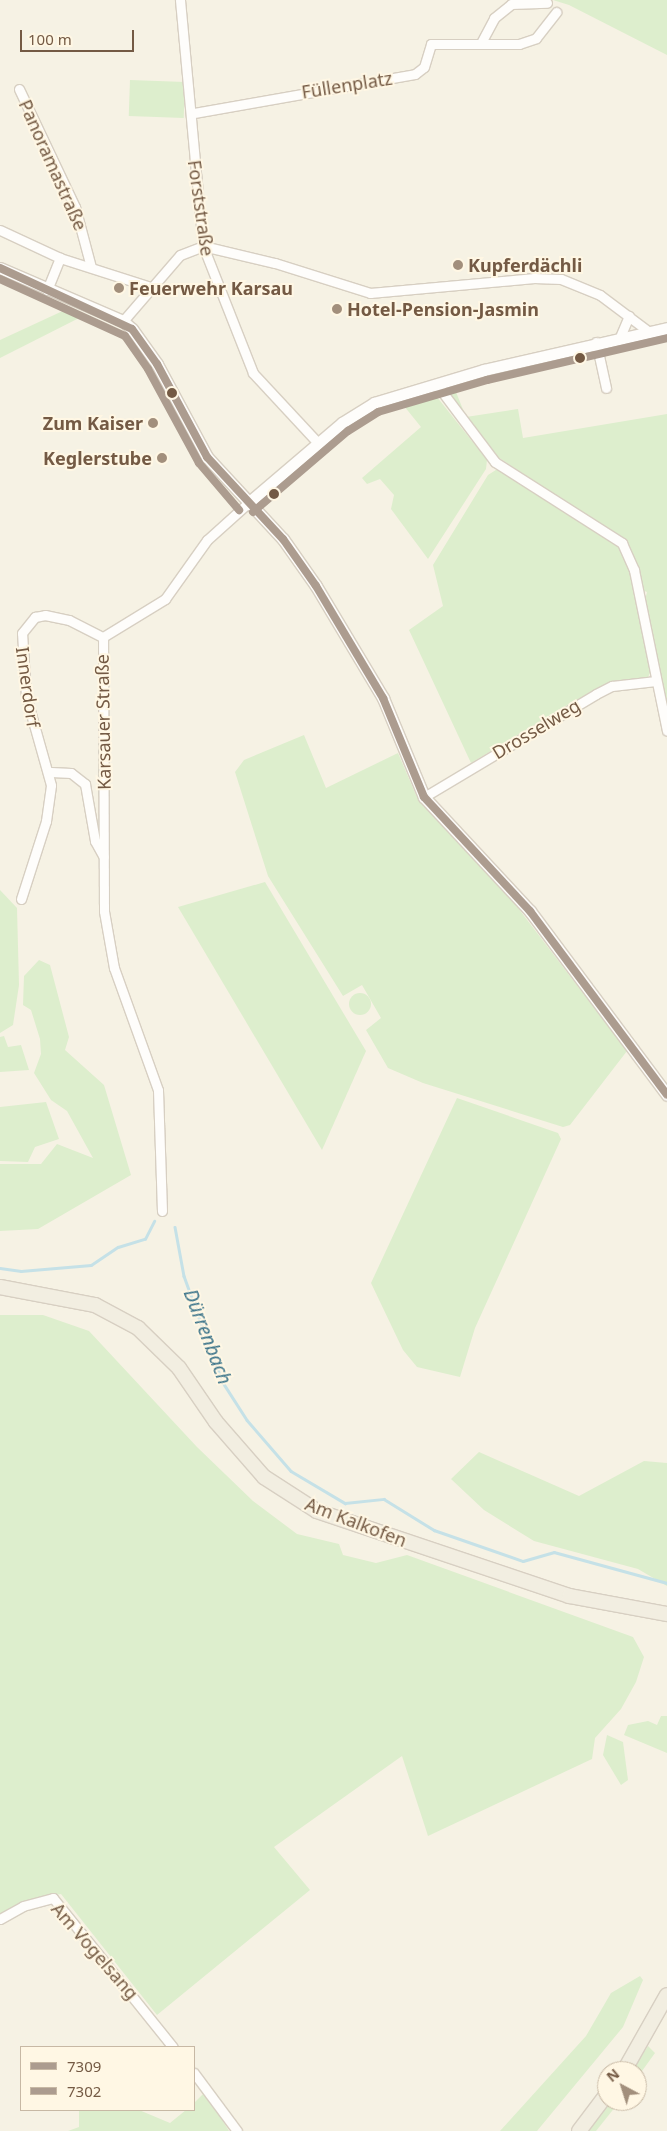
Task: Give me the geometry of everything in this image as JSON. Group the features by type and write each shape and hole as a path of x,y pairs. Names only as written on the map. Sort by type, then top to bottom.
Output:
{"main road":[{"name":"Am Kalkofen","path":"0,1287 95,1305 138,1328 179,1368 216,1422 264,1477 317,1511 569,1596 639,1612 664,1614"},
{"path":"630,2061 667,1995"},
{"path":"579,2131 597,2107"}],"street":[{"name":"Forststraße","path":"180,0 194,113 195,190 203,246 253,373 318,443"},
{"path":"482,41 494,18 511,4 547,3"},
{"name":"Füllenplatz","path":"194,113 415,74 424,68 431,44 482,41 519,44 536,38 556,12"},
{"name":"Panoramastraße","path":"19,89 75,207 91,267"},
{"path":"0,230 60,258 151,287"},
{"path":"123,321 180,255 203,246 275,263 370,293 534,278 561,279 585,286 648,331"},
{"path":"47,290 60,258"},
{"path":"0,268 47,290 123,321 157,364 207,457 247,504 283,539 359,655 383,698 424,797 530,911 667,1095"},
{"path":"620,337 628,316"},
{"name":"Karsauer Straße","path":"162,1211 158,1090 114,968 104,911 103,637 165,599 207,540 318,443 374,403 596,342 667,328"},
{"path":"596,342 606,388"},
{"path":"437,385 495,462 622,543 634,570 667,731"},
{"name":"Innerdorf","path":"20,899 50,806 51,772 36,744 26,696 22,633 35,617 44,615 69,620 103,637"},
{"name":"Drosselweg","path":"424,797 596,694 612,686 656,681"},
{"path":"51,772 71,774 85,784 95,841 105,859"},
{"name":"Am Vogelsang","path":"0,1920 23,1906 53,1898 172,2046"},
{"path":"195,2074 237,2131"}],"green space":[{"path":"553,0 667,0 667,55 569,5"},
{"path":"130,80 185,82 184,118 129,116"},
{"path":"67,309 85,315 0,358 0,340"},
{"path":"454,387 466,417 518,409 523,438 667,414 667,718 644,604 647,592 640,589 621,539 489,451 444,390"},
{"path":"433,392 487,460 486,469 428,559 391,509 394,495 380,479 367,484 362,478 421,427 400,401"},
{"path":"499,468 621,548 629,563 652,669 646,681 609,685 574,701 471,763 409,630 443,606 433,565 488,475"},
{"path":"304,735 326,788 398,753 416,795 515,904 627,1051 570,1125 563,1127 423,1083 388,1068 366,1030 381,1018 362,985 343,996 268,876 235,772 244,760"},
{"path":"265,882 366,1051 322,1150 178,907"},
{"path":"0,890 17,908 19,985 13,1025 0,1033"},
{"path":"39,960 50,965 69,1037 65,1050 104,1085 131,1175 38,1229 0,1231 0,1164 41,1164 57,1144 93,1158 67,1111 51,1100 34,1073 41,1054 40,1039 31,1010 23,1005 24,976"},
{"path":"360,993 368,996 371,1004 368,1012 360,1015 352,1012 349,1004 352,996"},
{"path":"4,1036 8,1047 21,1045 29,1070 0,1072 0,1037"},
{"path":"457,1098 558,1133 561,1139 475,1328 460,1377 417,1367 403,1350 371,1283"},
{"path":"46,1102 59,1139 35,1147 28,1162 0,1161 0,1107"},
{"path":"0,1315 43,1315 89,1331 197,1447 253,1501 297,1534 339,1544 343,1555 376,1563 407,1555 633,1637 644,1657 636,1682 621,1709 595,1738 592,1759 428,1836 402,1756 274,1847 310,1890 157,2015 61,1894 25,1901 0,1914"},
{"path":"479,1452 579,1496 644,1461 667,1463 667,1586 638,1569 534,1541 484,1510 451,1479"},
{"path":"661,1716 667,1716 667,1753 624,1735 628,1725 648,1721 657,1725"},
{"path":"607,1735 623,1742 628,1780 621,1785 603,1755"},
{"path":"640,1976 643,1980 623,2027 537,2131 500,2131 586,2036 611,1993"},
{"path":"648,2046 655,2053 647,2064 647,2061 638,2061"},
{"path":"205,2092 229,2131 68,2131 79,2127 79,2111 141,2111 170,2123 185,2111 195,2111 195,2102"},
{"path":"602,2111 612,2111 596,2131 586,2131"}],"waterway":[{"name":"Dürrenbach","path":"0,1268 21,1271 91,1265 118,1247 145,1239 154,1221"},
{"name":"Dürrenbach","path":"175,1227 184,1276 222,1381 247,1420 291,1471 345,1503 384,1499 434,1530 523,1561 554,1552 667,1583"}],"transit line":[{"name":"7309","path":"0,268 132,329 157,364 207,457 283,539 316,586 383,698 424,797 530,911 667,1095"},
{"name":"7302","path":"0,279 125,336 148,369 199,463 239,510"},
{"name":"7302","path":"253,512 348,431 378,412 487,380 667,338"}],"place":[{"name":"Kupferdächli","path":"458,265"},
{"name":"Feuerwehr Karsau","path":"119,288"},
{"name":"Hotel-Pension-Jasmin","path":"337,309"},
{"name":"Zum Kaiser","path":"153,423"},
{"name":"Keglerstube","path":"162,458"}]}
